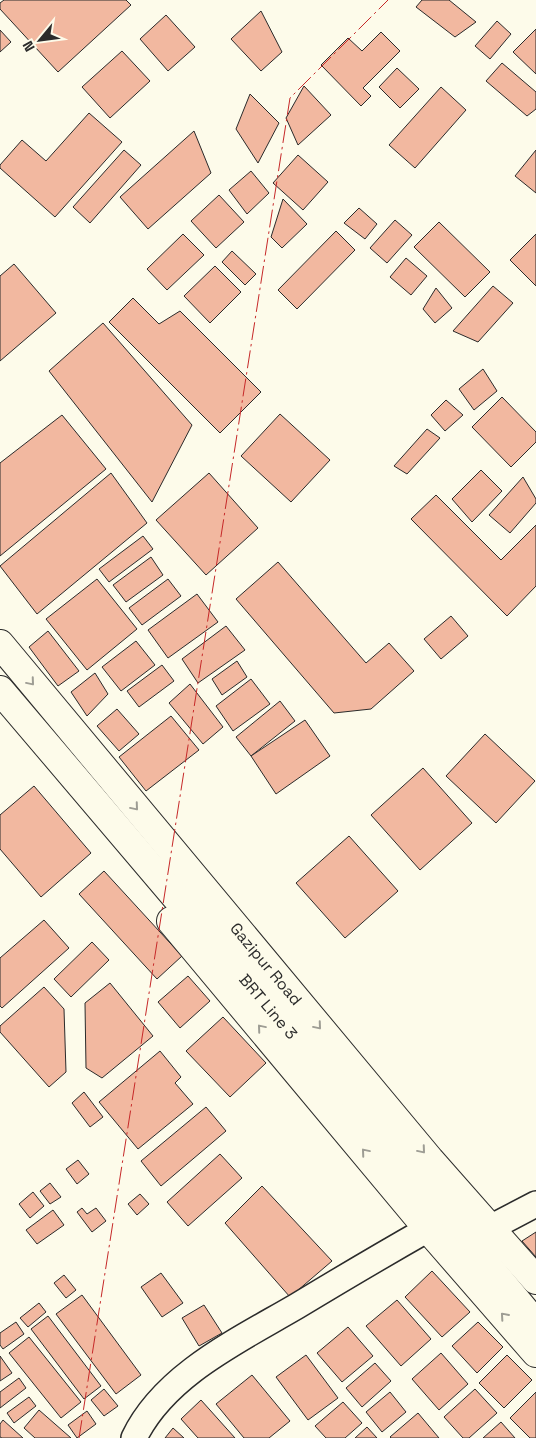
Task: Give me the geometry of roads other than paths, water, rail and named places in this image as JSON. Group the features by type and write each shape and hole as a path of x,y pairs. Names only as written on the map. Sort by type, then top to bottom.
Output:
{"main road":[{"name":"Gazipur Road","path":"0,644 430,1160 536,1280"},
{"name":"BRT Line 3","path":"0,690 536,1324"},
{"path":"0,720 428,1229 536,1353"}],"street":[{"path":"490,1228 536,1204"},
{"path":"134,1438 141,1422 160,1400 206,1359 428,1229"}]}
